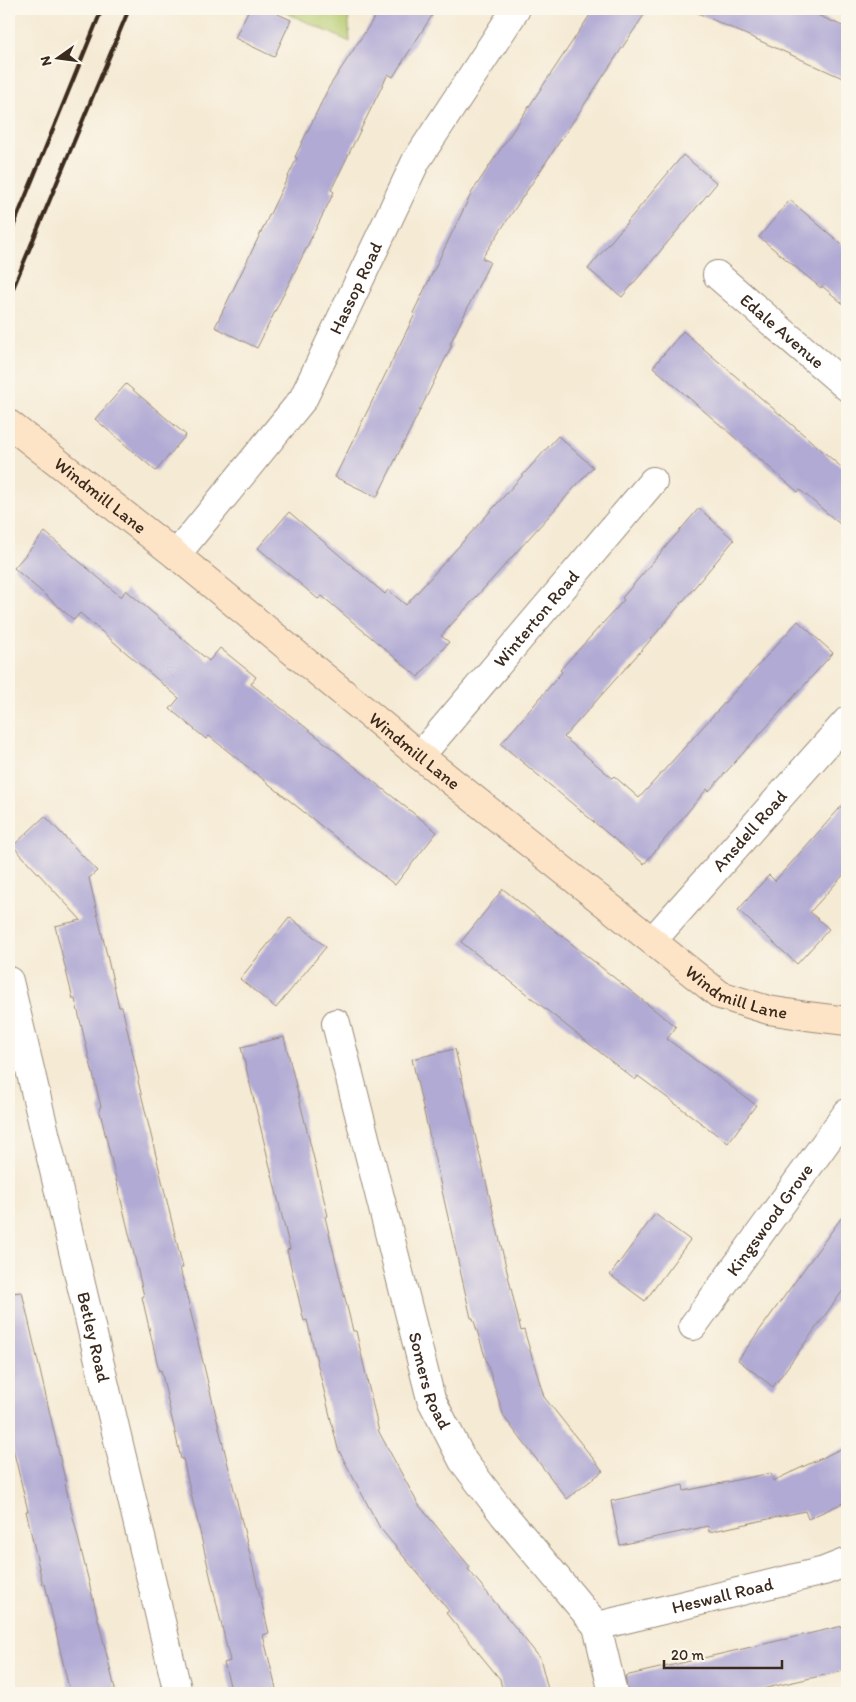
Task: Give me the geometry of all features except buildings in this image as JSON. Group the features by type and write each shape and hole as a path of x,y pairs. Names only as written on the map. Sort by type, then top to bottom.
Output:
{"street":[{"name":"Hassop Road","path":"176,555 303,399 416,161 516,9"},
{"name":"Edale Avenue","path":"717,275 847,387"},
{"name":"Windmill Lane","path":"9,424 176,555 420,756 720,995 768,1010 847,1021"},
{"name":"Winterton Road","path":"420,756 653,482"},
{"name":"Ansdell Road","path":"653,940 847,721"},
{"name":"Betley Road","path":"9,981 178,1693"},
{"name":"Somers Road","path":"336,1023 432,1399 462,1461 504,1515 597,1626 613,1693"},
{"name":"Kingswood Grove","path":"693,1326 847,1113"},
{"name":"Heswall Road","path":"597,1626 824,1571 847,1562"}],"green space":[{"path":"278,9 348,9 350,42"}],"railway":[{"path":"9,237 102,9"},
{"path":"9,298 129,9"}]}
